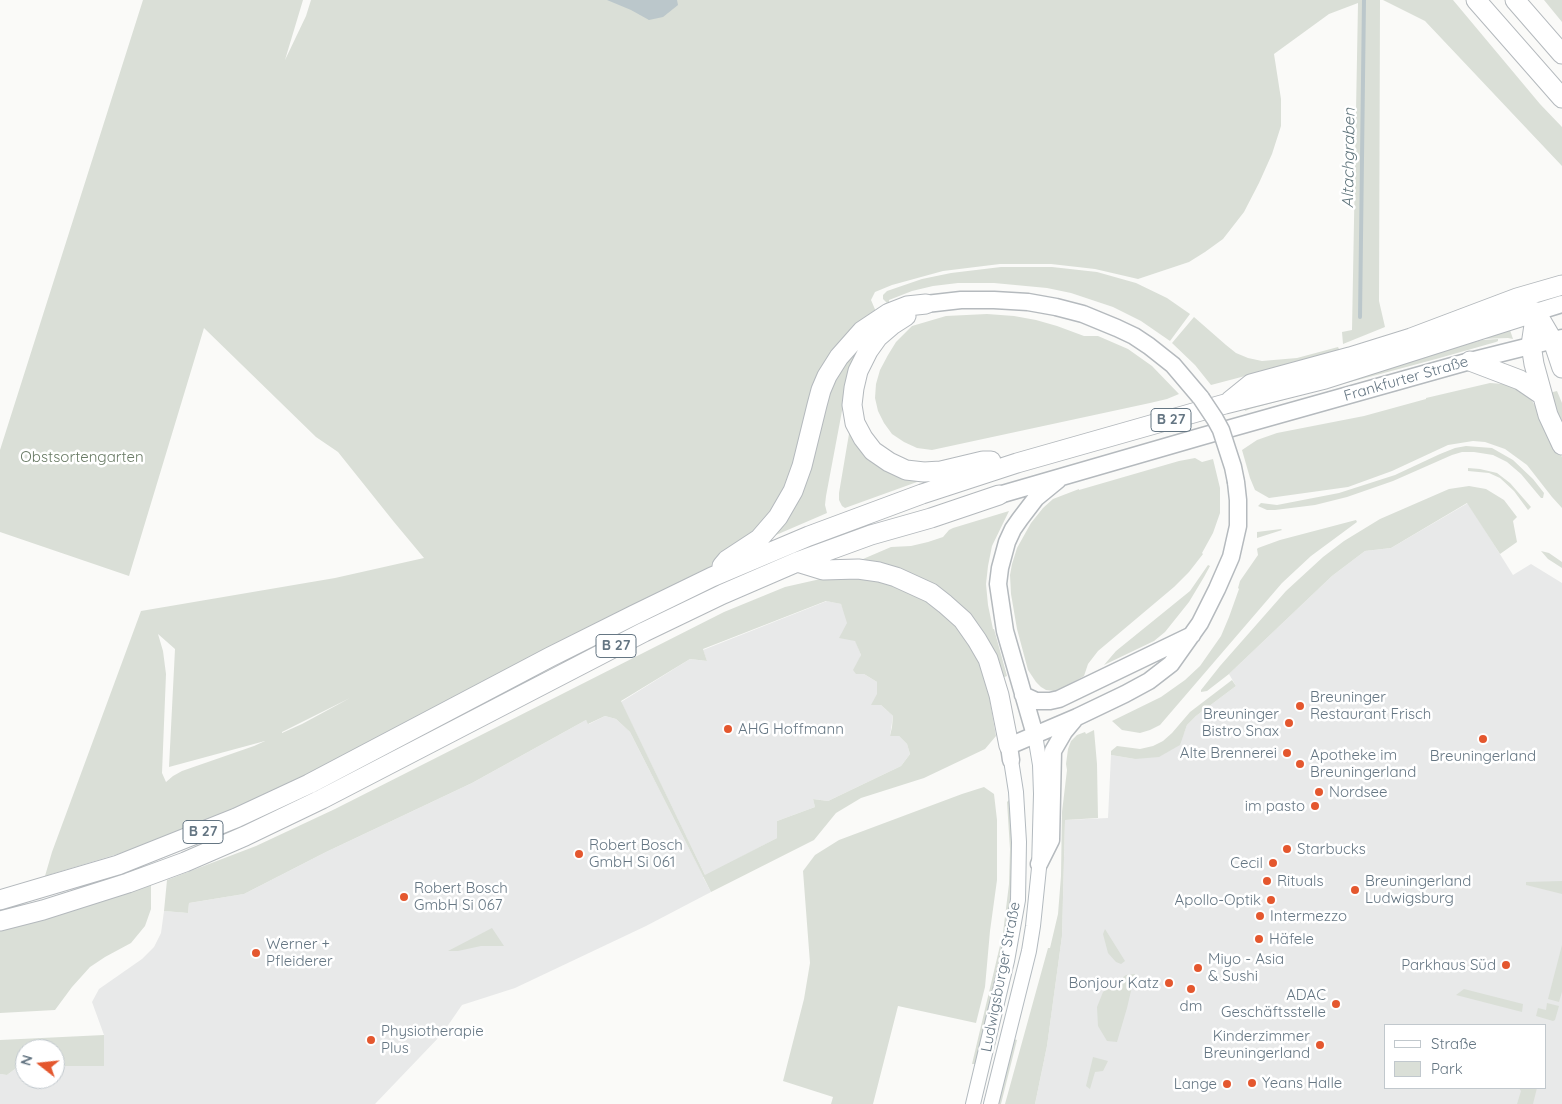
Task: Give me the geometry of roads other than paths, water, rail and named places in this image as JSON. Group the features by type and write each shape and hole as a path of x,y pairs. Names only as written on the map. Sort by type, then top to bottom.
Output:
{"highway":[{"path":"1476,0 1562,98"},
{"path":"1515,0 1562,54"},
{"path":"1225,404 1251,384 1411,338 1517,298 1562,285"},
{"path":"926,304 892,325 878,337 868,351 854,388 852,406 855,422 863,438 873,451 889,462 906,470 941,472 984,461 1017,463"},
{"path":"712,578 727,560 758,539 778,517 793,492 816,405 827,376 839,357 862,331 889,313 907,306 926,304"},
{"path":"1536,312 1558,339 1562,368"},
{"path":"1536,312 1531,345 1534,364 1542,395 1555,432 1562,445"},
{"name":"Frankfurter Straße","path":"1225,404 1325,378 1536,312"},
{"path":"1470,361 1520,380 1542,395"},
{"name":"B 27","path":"0,900 118,865 236,818 309,784 550,657 712,578 830,528 922,494 1017,463 1225,404"},
{"name":"B 27","path":"0,921 43,910 128,883 185,862 322,799 644,632 723,594 797,562 871,535 931,518 999,495"},
{"path":"797,562 823,570 858,569 896,577 930,593 963,620 988,659 999,695 1010,753"}],"main road":[{"path":"926,304 961,300 1028,302 1083,314 1134,336 1150,346 1173,366 1194,389 1215,419 1226,443 1236,482 1238,526 1231,557 1210,604 1193,634 1171,664 1149,681 1077,717 1035,735 1010,753"},
{"name":"Frankfurter Straße","path":"1536,312 1562,304"},
{"name":"Frankfurter Straße","path":"1063,476 1470,361 1558,339"},
{"path":"1035,735 1005,631 998,584 1007,542 1020,519 1036,498 1063,476"},
{"name":"B 27","path":"999,495 1063,476"},
{"path":"1023,695 1036,700 1059,700 1193,634"},
{"path":"1039,864 1051,840 1053,750 1064,732 1077,717"},
{"name":"Ludwigsburger Straße","path":"991,1104 1029,952 1037,899 1042,794 1035,735"},
{"name":"Ludwigsburger Straße","path":"973,1104 1007,961 1018,900 1019,842 1016,792 1010,753"}],"waterway":[{"name":"Altachgraben","path":"1360,317 1364,0"}],"place":[{"name":"Breuninger Restaurant Frisch","path":"1300,706"},
{"name":"Breuninger Bistro Snax","path":"1289,723"},
{"name":"AHG Hoffmann","path":"728,729"},
{"name":"Breuningerland","path":"1483,739"},
{"name":"Alte Brennerei","path":"1287,753"},
{"name":"Apotheke im Breuningerland","path":"1300,764"},
{"name":"Nordsee","path":"1319,792"},
{"name":"im pasto","path":"1315,806"},
{"name":"Starbucks","path":"1287,849"},
{"name":"Robert Bosch GmbH Si 061","path":"579,854"},
{"name":"Cecil","path":"1273,863"},
{"name":"Rituals","path":"1267,881"},
{"name":"Breuningerland Ludwigsburg","path":"1355,890"},
{"name":"Robert Bosch GmbH Si 067","path":"404,897"},
{"name":"Apollo-Optik","path":"1271,900"},
{"name":"Intermezzo","path":"1260,916"},
{"name":"Häfele","path":"1259,939"},
{"name":"Werner + Pfleiderer","path":"256,953"},
{"name":"Parkhaus Süd","path":"1506,965"},
{"name":"Miyo - Asia & Sushi","path":"1198,968"},
{"name":"Bonjour Katz","path":"1169,983"},
{"name":"dm","path":"1191,989"},
{"name":"ADAC Geschäftsstelle","path":"1336,1004"},
{"name":"Physiotherapie Plus","path":"371,1040"},
{"name":"Kinderzimmer Breuningerland","path":"1320,1045"},
{"name":"Yeans Halle","path":"1252,1083"},
{"name":"Lange","path":"1227,1084"}],"park label":[{"name":"Obstsortengarten","path":"82,457"}]}
